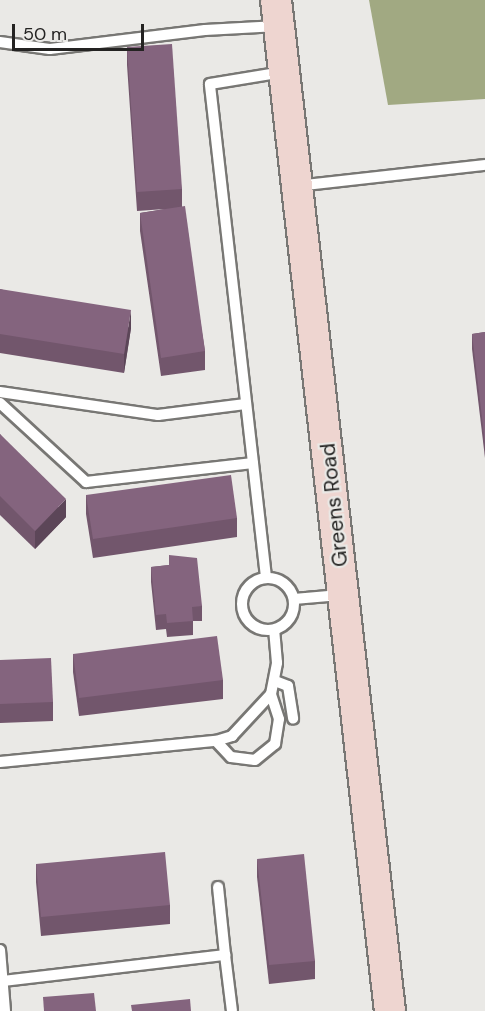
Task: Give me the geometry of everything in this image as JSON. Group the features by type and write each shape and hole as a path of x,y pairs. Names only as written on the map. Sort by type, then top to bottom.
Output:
{"main road":[{"name":"Greens Road","path":"277,13 390,1011"}],"lane":[{"path":"0,42 50,48 205,30 277,13"},
{"path":"266,577 210,84 283,72"},
{"path":"296,186 485,165"},
{"path":"0,392 158,415 245,404"},
{"path":"0,403 86,482 253,463"},
{"path":"266,577 287,585 294,599 290,618 274,630 257,628 242,608 245,591 266,577"},
{"path":"294,599 344,595"},
{"path":"0,762 216,741 232,736 271,694 275,681 274,630"},
{"path":"275,681 288,686 293,719"},
{"path":"216,741 231,757 255,760 275,744 279,719 271,694"},
{"path":"218,887 232,1011"},
{"path":"0,950 5,1011"},
{"path":"3,981 225,955"}],"green space":[{"path":"369,0 485,0 485,99 388,105"}],"building":[{"path":"172,44 182,189 137,192 127,47"},
{"path":"185,206 205,351 161,358 140,213"},
{"path":"0,289 131,310 124,354 0,334"},
{"path":"485,332 485,443 472,334"},
{"path":"0,434 66,499 35,531 0,496"},
{"path":"231,475 237,518 93,539 86,495"},
{"path":"169,555 197,558 202,606 192,607 193,621 167,623 166,614 156,615 151,567 169,565"},
{"path":"217,636 223,680 79,698 73,654"},
{"path":"51,658 53,702 0,704 0,660"},
{"path":"165,852 170,905 41,917 36,864"},
{"path":"304,854 315,961 269,965 257,859"},
{"path":"94,993 96,1011 44,1011 43,997"},
{"path":"190,999 191,1011 132,1011 131,1005"}]}
